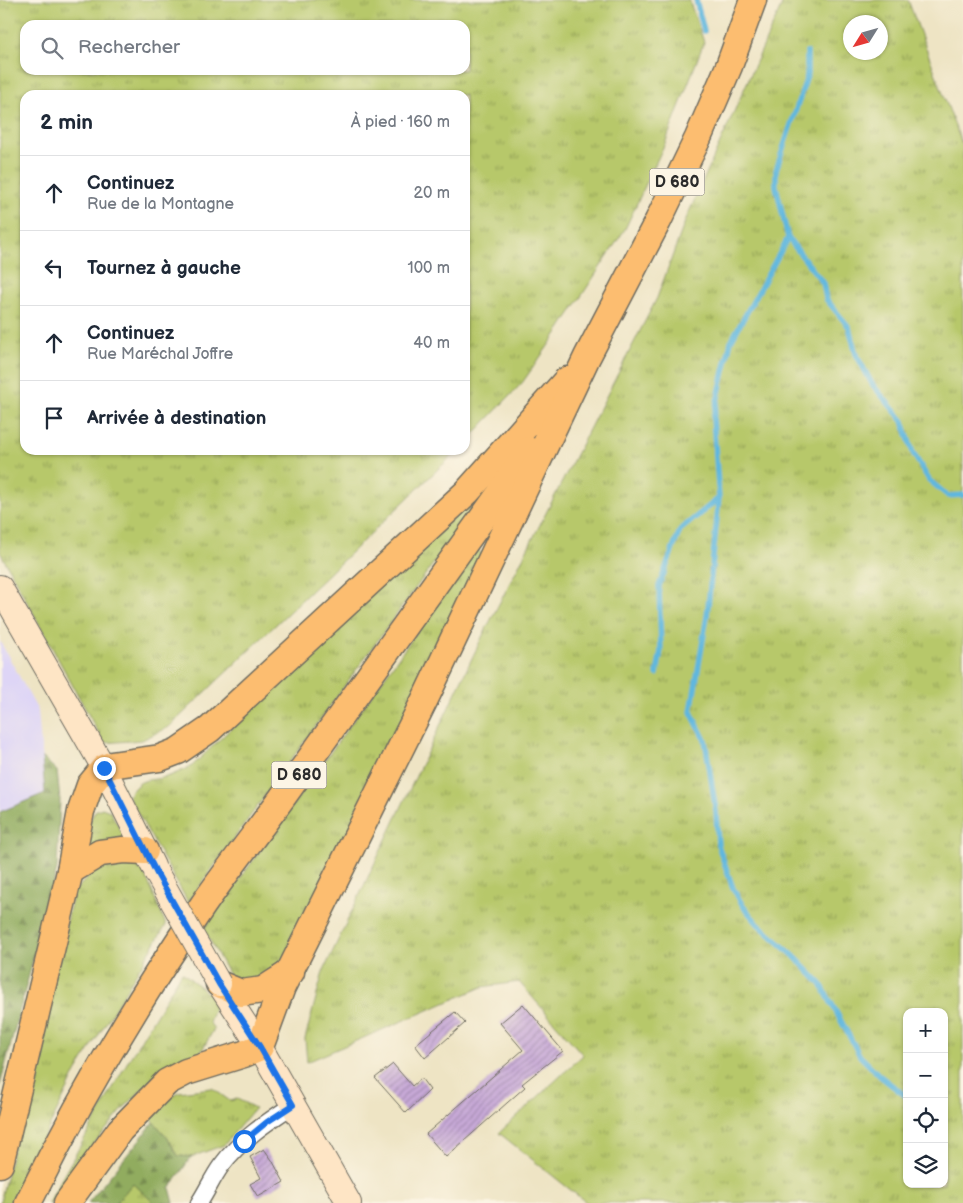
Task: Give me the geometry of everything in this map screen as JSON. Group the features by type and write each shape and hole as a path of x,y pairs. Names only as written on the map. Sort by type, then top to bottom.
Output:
{"main road":[{"name":"D 680","path":"28,1203 53,1152 112,1046 153,981 204,904 272,813 499,495 587,357 658,221 698,138 729,66 753,0"},
{"path":"0,1164 70,871 81,811 90,785 104,768 111,765 160,758 178,751 210,729 467,492 587,357"},
{"path":"67,1203 120,1130 167,1082 186,1072 244,1054 260,1047 278,996 426,697 587,357"},
{"path":"0,586 104,768 150,862 219,984 260,1047 349,1203"},
{"path":"70,871 100,853 123,850 150,862"},
{"path":"219,984 241,993 263,990 291,972"}],"street":[{"path":"199,1203 222,1166 244,1141 267,1122 293,1105"}],"shaded area":[{"path":"0,641 38,711 45,793 0,812"}],"green space":[{"path":"0,0 689,0 704,42 666,141 625,229 560,329 522,383 470,438 470,90 20,90 20,455 453,455 169,727 142,740 104,743 0,552"},
{"path":"784,0 908,0 963,147 963,1203 587,1203 499,1133 583,1055 519,982 482,987 307,1062 305,1039 323,972 484,633 657,298 686,219"},
{"path":"488,488 188,902 128,796 137,785 144,781 169,776 192,766 432,536"},
{"path":"477,548 482,555 292,952 270,971 257,978 244,981 231,979 204,929"},
{"path":"42,757 57,771 60,800 57,869 0,1085 0,812 45,793"},
{"path":"102,808 110,811 126,840 81,855 90,821 95,811"},
{"path":"121,862 142,867 166,925 76,1072 12,1203 0,1203 74,891 99,867"},
{"path":"182,972 217,1001 209,1022 214,1029 201,1052 179,1059 153,1078 92,1146 50,1203 48,1203 127,1063"},
{"path":"212,1088 230,1101 237,1099 255,1108 224,1145 191,1157 178,1156 167,1137 148,1112 179,1092"},
{"path":"154,1122 167,1137 178,1156 191,1157 170,1188 174,1203 154,1203 133,1183 116,1203 88,1203"},
{"path":"133,1183 153,1201 154,1203 116,1203"}],"building":[{"path":"523,1004 563,1051 522,1084 525,1087 446,1157 426,1134 523,1050 500,1023"},
{"path":"455,1012 465,1023 425,1058 415,1045"},
{"path":"393,1064 412,1086 421,1078 430,1090 406,1113 375,1078"},
{"path":"264,1149 284,1182 258,1197 250,1184 261,1178 250,1157"}],"waterway":[{"path":"696,0 704,31"},
{"path":"807,52 807,76 776,170 776,186 788,238 731,341 713,419 719,498 707,616 691,712 705,740 716,811 718,845 733,888 743,906 758,924 794,956 821,984 860,1056 880,1076 903,1094"},
{"path":"788,238 823,283 826,299 849,327 856,354 872,384 903,421 913,453 929,480 948,496 963,495"},
{"path":"657,674 661,650 659,586 680,530 719,498"}],"route":[{"path":"104,768 156,872 219,984 260,1047 293,1105 267,1122 244,1141"}]}
